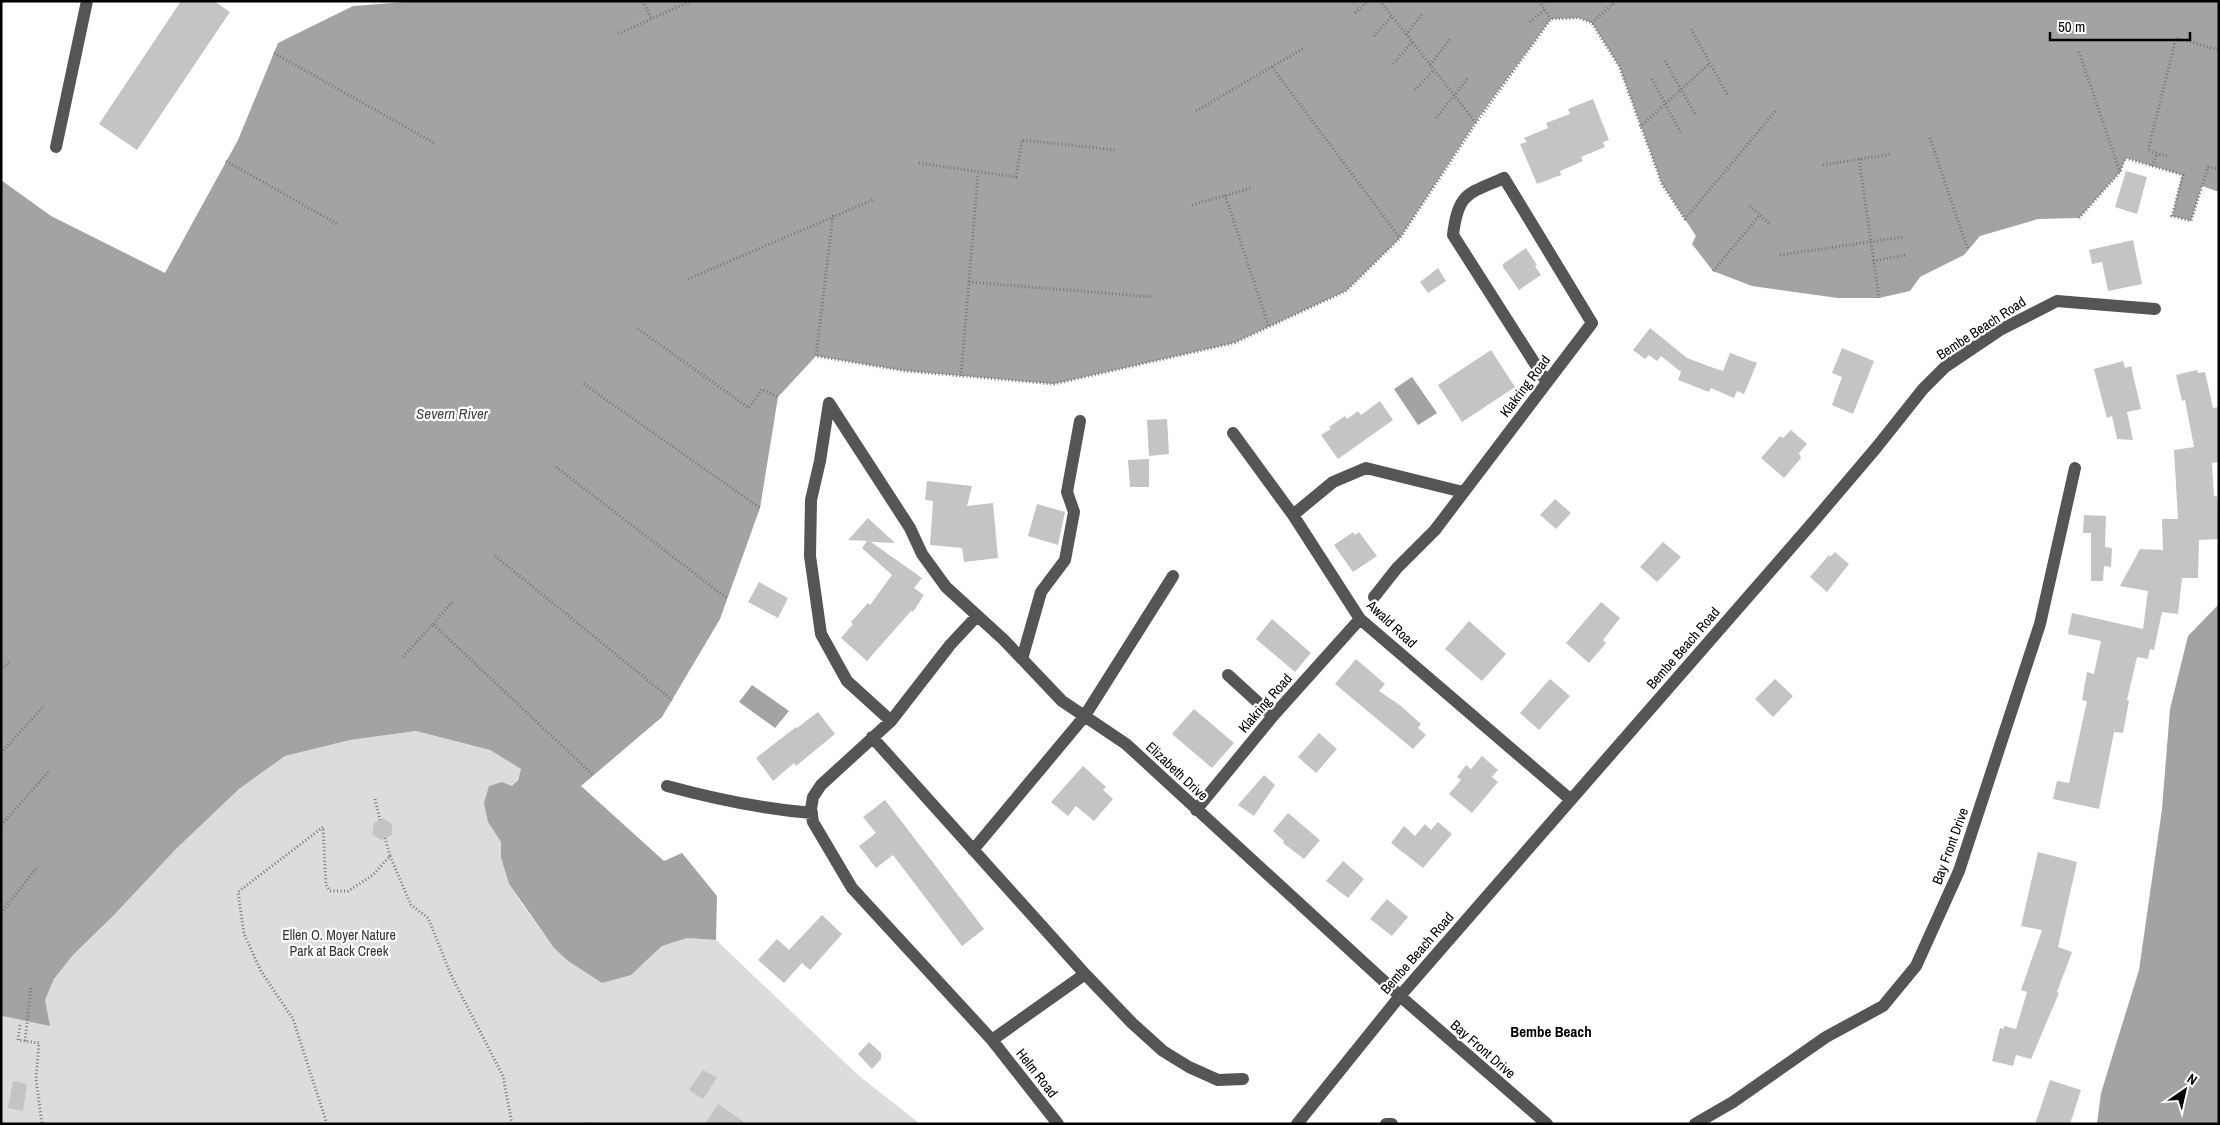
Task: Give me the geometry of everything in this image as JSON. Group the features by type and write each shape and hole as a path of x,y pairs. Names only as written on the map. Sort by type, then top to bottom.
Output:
{"street":[{"path":"56,146 87,1"},
{"name":"Klakring Road","path":"1374,597 1397,568 1435,530 1592,323 1504,178 1467,194 1455,214 1453,235 1546,382"},
{"name":"Bembe Beach Road","path":"1297,1124 1400,996 1814,521 1923,389 1945,367 2000,330 2057,301 2155,309"},
{"name":"Elizabeth Drive","path":"891,721 847,681 821,634 810,556 811,500 820,461 829,403 910,528 922,554 946,586 1022,659 1062,701 1126,744 1400,996"},
{"path":"1022,659 1041,592 1065,560 1074,512 1067,492 1080,421"},
{"name":"Awald Road","path":"1233,433 1293,515 1360,619 1570,800"},
{"path":"1293,515 1333,482 1366,468 1463,492"},
{"name":"Bay Front Drive","path":"1695,1124 1733,1102 1826,1037 1884,1006 1916,966 1959,871 2040,624 2075,468"},
{"path":"974,850 1084,717 1174,576"},
{"path":"667,786 726,802 812,813 813,797 821,785 891,721 950,645 977,616"},
{"name":"Klakring Road","path":"1196,810 1273,716 1360,619"},
{"path":"1228,675 1273,716"},
{"path":"872,737 1085,974 1132,1023 1163,1051 1188,1067 1218,1080 1242,1080"},
{"name":"Helm Road","path":"812,813 820,835 852,888 992,1040 1058,1124"},
{"path":"992,1040 1085,974"},
{"name":"Bay Front Drive","path":"1400,996 1547,1124"},
{"path":"1386,1124 1392,1124"}],"path":[{"path":"642,1 652,18"},
{"path":"618,34 691,1"},
{"path":"1355,13 1368,1"},
{"path":"1380,1 1476,123"},
{"path":"1539,1 1551,19"},
{"path":"1592,23 1616,1"},
{"path":"1530,22 1544,10"},
{"path":"1406,35 1422,14"},
{"path":"1374,36 1392,16"},
{"path":"1551,19 1579,18 1592,23 1619,66 1662,184 1685,219 1777,109"},
{"path":"833,215 816,356 905,371 1054,384 1234,343 1346,291 1400,238 1476,123 1551,19"},
{"path":"1691,29 1728,96"},
{"path":"1430,64 1451,38"},
{"path":"2167,156 2148,151 2176,38 2219,50"},
{"path":"1393,64 1412,42"},
{"path":"1196,111 1304,48"},
{"path":"2079,52 2120,172"},
{"path":"274,53 434,143"},
{"path":"1665,61 1695,114"},
{"path":"1640,127 1709,64"},
{"path":"1272,67 1400,238"},
{"path":"1415,90 1434,70"},
{"path":"1436,118 1468,78"},
{"path":"1652,79 1680,133"},
{"path":"1930,138 1968,250"},
{"path":"919,163 1016,177 1022,140 1115,150"},
{"path":"1823,165 1892,154"},
{"path":"2152,166 2157,154"},
{"path":"2080,218 2120,172 2125,158 2182,175 2172,216 2192,221 2208,167 2219,169"},
{"path":"1859,159 1879,298"},
{"path":"226,161 339,225"},
{"path":"961,376 978,174"},
{"path":"1192,205 1252,188"},
{"path":"1225,195 1270,327"},
{"path":"688,280 875,198"},
{"path":"1750,206 1771,225"},
{"path":"1713,271 1760,215"},
{"path":"1780,255 1903,237"},
{"path":"1873,261 1906,255"},
{"path":"969,282 1153,297"},
{"path":"638,329 749,408 762,389 778,397"},
{"path":"584,384 760,508"},
{"path":"556,467 728,599"},
{"path":"495,556 672,700"},
{"path":"403,657 453,601"},
{"path":"433,624 593,775"},
{"path":"1,670 9,662"},
{"path":"1,753 44,706"},
{"path":"1,825 50,770"},
{"path":"375,799 380,820"},
{"path":"327,1124 293,1019 261,971 244,934 238,892 324,827 326,885 330,891 348,891 373,874 390,856"},
{"path":"385,838 390,856 411,904 428,918 451,975 503,1076 512,1124"},
{"path":"1,913 38,866"},
{"path":"26,1041 31,986"},
{"path":"20,1025 18,1040 39,1043 36,1079 42,1124"},
{"path":"586,1124 596,1124"}],"green space":[{"name":"Ellen O. Moyer Nature Park at Back Creek","path":"416,731 490,750 521,769 512,789 488,821 501,842 501,858 509,884 554,948 568,961 602,983 643,964 662,946 687,938 716,940 858,1075 920,1124 1,1124 1,1030 3,1016 45,1000 54,979 73,955 114,915 176,849 239,789 285,756 350,740"}],"water":[{"name":"Severn River","path":"418,1 2219,1 2219,192 2202,186 2191,221 2172,216 2182,175 2126,158 2120,172 2079,218 2038,219 1980,236 1964,255 1920,277 1910,291 1879,298 1838,298 1752,286 1713,271 1692,244 1696,236 1662,184 1619,66 1592,23 1579,18 1551,19 1479,117 1400,238 1346,291 1234,343 1054,384 905,371 816,356 778,397 760,508 720,619 662,717 581,786 664,861 682,853 717,896 716,940 687,938 662,946 631,975 602,983 568,961 554,948 509,884 501,858 501,842 488,822 484,803 489,786 502,782 512,786 518,780 521,769 490,750 416,731 350,740 285,756 239,789 176,849 114,915 73,955 54,979 45,1000 50,1026 3,1016 1,1019 1,180 51,216 165,273 238,140 278,43 353,6"},
{"path":"1412,377 1437,413 1418,425 1394,389"},
{"path":"2219,604 2219,1124 2097,1124 2101,1093 2139,970 2162,809 2170,709 2188,636"},
{"path":"752,685 789,711 775,728 739,702"}],"building":[{"path":"181,1 214,1 230,12 137,150 99,124"},
{"path":"1593,99 1609,140 1603,142 1605,147 1581,157 1583,161 1560,171 1561,175 1537,184 1520,144 1527,142 1524,138 1548,128 1546,123 1570,114 1568,109"},
{"path":"2126,171 2147,177 2137,214 2115,207"},
{"path":"2133,240 2142,284 2108,291 2102,262 2092,264 2089,250"},
{"path":"1526,248 1541,275 1519,290 1503,267 1503,264"},
{"path":"1438,268 1446,281 1428,293 1420,282"},
{"path":"1650,328 1687,358 1723,371 1730,353 1757,363 1744,394 1737,391 1734,398 1711,388 1709,392 1678,380 1681,372 1661,356 1657,361 1649,355 1645,359 1633,350"},
{"path":"1842,348 1874,361 1853,414 1832,405 1842,377 1832,373"},
{"path":"1491,350 1515,387 1462,422 1438,385"},
{"path":"2123,361 2125,368 2131,366 2141,409 2127,412 2133,440 2117,439 2112,416 2107,418 2094,369"},
{"path":"2197,370 2198,373 2205,372 2213,408 2219,407 2219,462 2212,463 2214,496 2217,496 2219,517 2219,539 2199,540 2198,578 2182,578 2178,614 2162,612 2154,650 2150,649 2148,659 2137,657 2127,700 2129,701 2123,733 2114,732 2099,809 2053,799 2057,781 2069,783 2087,701 2082,700 2087,672 2094,674 2101,641 2068,634 2072,613 2143,629 2148,591 2120,586 2140,549 2163,550 2162,519 2178,519 2174,450 2194,447 2185,400 2182,401 2176,375"},
{"path":"1380,401 1393,420 1338,459 1321,435 1331,429 1329,427 1345,416 1347,419 1358,411 1361,415"},
{"path":"1167,419 1169,454 1149,456 1147,420"},
{"path":"1791,430 1807,444 1799,453 1801,458 1784,478 1761,458 1780,436 1783,438"},
{"path":"1149,459 1149,487 1130,487 1128,460"},
{"path":"927,481 972,486 967,506 993,503 998,558 964,562 962,548 930,545 933,501 925,500"},
{"path":"1555,499 1571,513 1556,529 1540,515"},
{"path":"1037,504 1065,512 1058,545 1028,536"},
{"path":"2084,515 2106,516 2105,547 2112,548 2111,567 2104,566 2103,581 2091,581 2091,533 2083,533"},
{"path":"868,518 895,543 871,542 922,578 914,588 924,595 913,612 911,611 867,661 841,638 853,624 851,622 868,603 870,605 892,575 862,548 867,541 848,540"},
{"path":"1353,532 1355,535 1359,532 1377,556 1353,572 1334,545"},
{"path":"1663,542 1681,557 1657,582 1640,567"},
{"path":"1835,552 1849,564 1827,592 1810,577 1829,555 1830,557"},
{"path":"759,582 788,598 778,618 748,602"},
{"path":"1601,602 1620,618 1603,640 1606,643 1589,663 1566,643"},
{"path":"1272,619 1311,653 1295,672 1256,639"},
{"path":"1469,621 1506,654 1482,681 1445,649"},
{"path":"1356,659 1385,684 1379,691 1401,706 1421,724 1418,728 1426,735 1413,749 1335,684"},
{"path":"1550,679 1570,696 1539,730 1520,713"},
{"path":"1775,679 1793,696 1773,717 1755,699"},
{"path":"1194,709 1234,743 1212,768 1172,734"},
{"path":"818,712 835,734 796,766 794,763 773,781 756,758"},
{"path":"1319,733 1337,749 1316,773 1298,757"},
{"path":"1482,756 1498,770 1492,777 1498,782 1472,813 1449,794 1461,780 1457,777 1466,765 1471,769"},
{"path":"1083,766 1106,787 1103,790 1113,799 1094,821 1076,806 1068,816 1051,802"},
{"path":"1264,775 1275,785 1254,816 1238,805"},
{"path":"885,800 984,929 962,946 893,855 876,868 859,846 876,833 863,817"},
{"path":"1288,813 1320,840 1304,859 1283,843 1284,841 1273,831"},
{"path":"383,818 392,824 392,835 381,840 372,834 374,823"},
{"path":"1438,822 1452,834 1423,868 1391,843 1404,826 1415,836 1425,824 1431,830"},
{"path":"2038,852 2077,862 2058,947 2072,952 2057,992 2059,993 2031,1059 2016,1055 2013,1066 1992,1061 2000,1028 2004,1029 2004,1026 2016,1029 2027,992 2021,990 2042,930 2021,926"},
{"path":"1343,861 1364,879 1348,898 1326,881"},
{"path":"1387,899 1408,917 1392,936 1370,919"},
{"path":"822,915 842,934 810,970 802,963 784,983 758,960 777,939 789,950"},
{"path":"869,1042 881,1053 881,1059 872,1069 858,1054"},
{"path":"703,1070 717,1078 703,1099 689,1090"},
{"path":"2050,1080 2081,1090 2070,1124 2035,1124"},
{"path":"13,1081 27,1084 23,1111 8,1108"},
{"path":"718,1104 747,1124 705,1124"}],"district":[{"name":"Bembe Beach","path":"1551,1032"}]}
